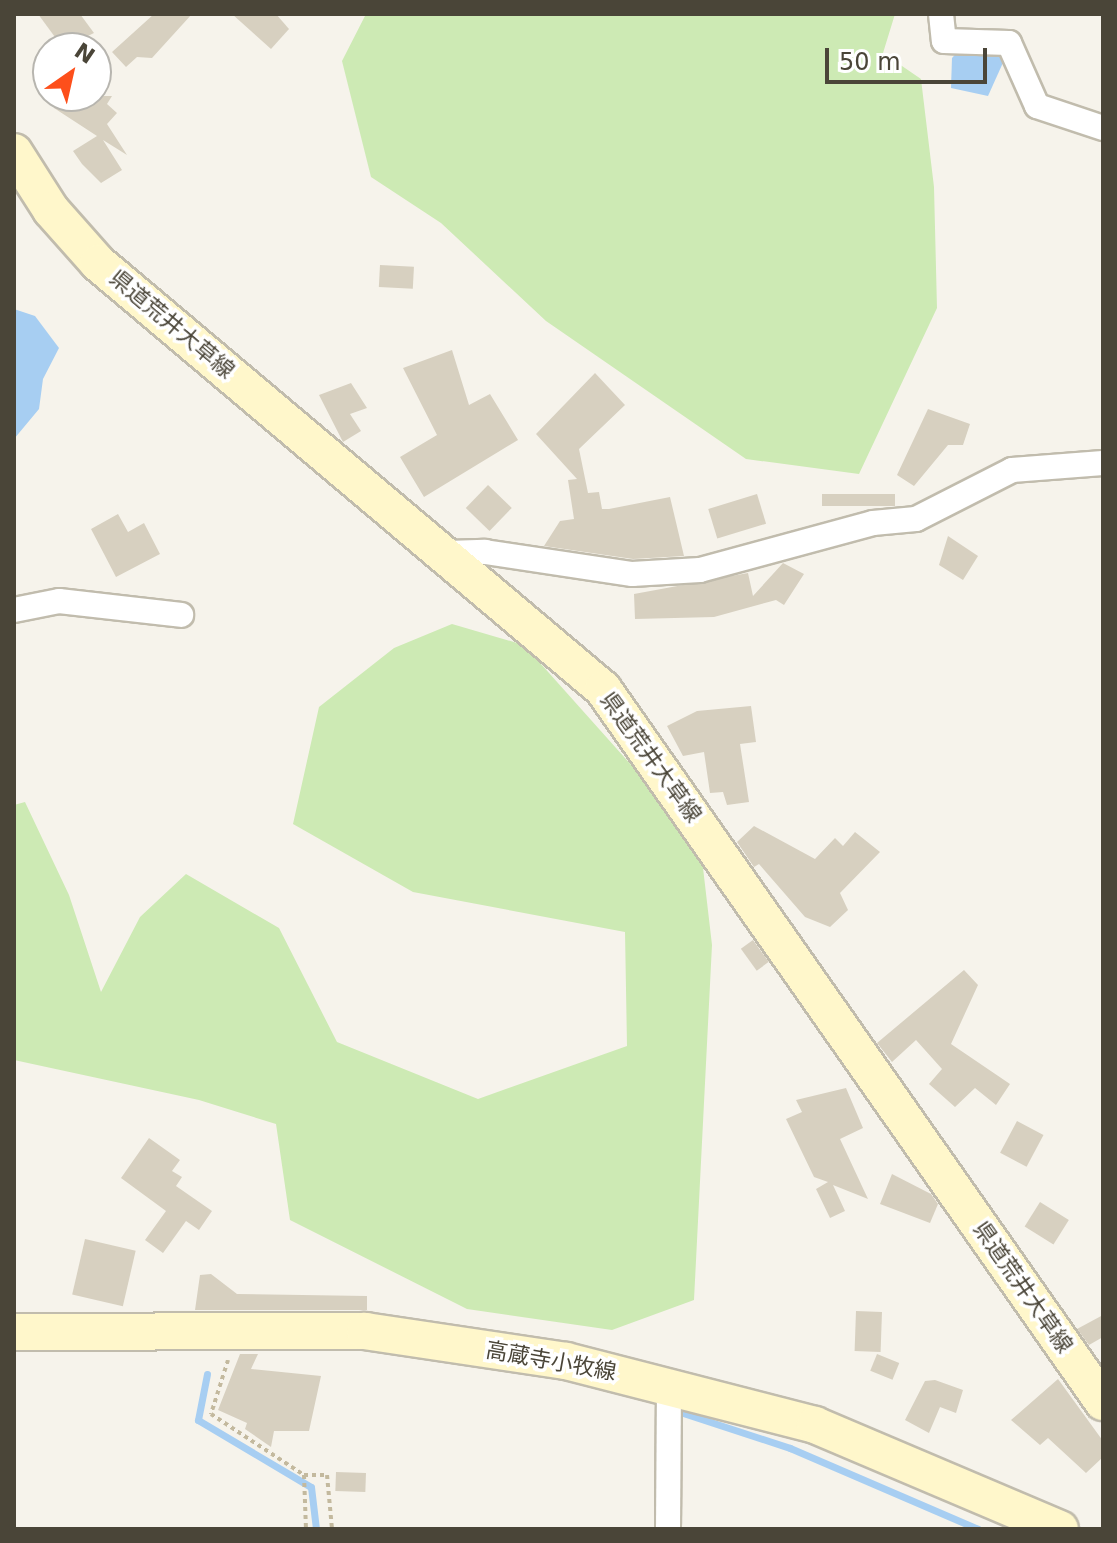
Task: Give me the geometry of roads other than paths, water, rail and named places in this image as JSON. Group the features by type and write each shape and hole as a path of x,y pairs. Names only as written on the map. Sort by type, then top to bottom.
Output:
{"main road":[{"name":"県道荒井大草線","path":"14,152 51,210 98,263 448,553 603,689 1103,1402"},
{"name":"高蔵寺小牧線","path":"14,1332 365,1331 669,1383 815,1425 1060,1529"}],"street":[{"path":"941,14 944,41 1009,43 1037,106 1103,128"},
{"path":"448,553 485,552 632,574 700,570 873,523 916,519 1012,470 1103,463"},
{"path":"14,610 59,601 181,615"},
{"path":"668,1529 669,1383"}],"water":[{"path":"962,47 998,47 1006,56 988,96 951,88 952,58"},
{"path":"14,309 35,316 59,348 43,379 39,409 14,439"}],"waterway":[{"path":"207,1374 198,1420 311,1487 316,1529"},
{"path":"683,1413 790,1448 978,1529"}]}
